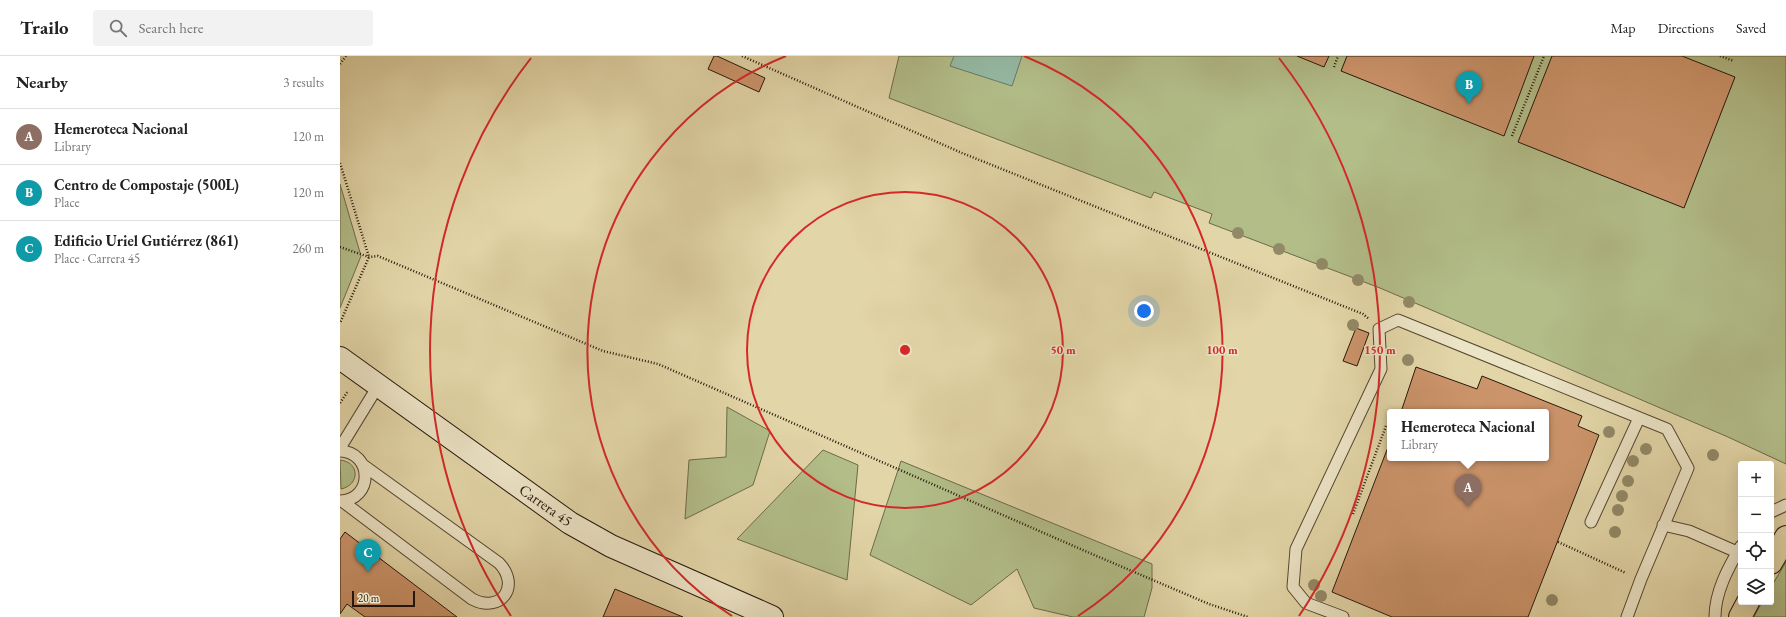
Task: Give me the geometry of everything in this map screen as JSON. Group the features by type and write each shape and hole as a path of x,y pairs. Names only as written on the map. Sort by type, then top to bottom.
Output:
{"main road":[{"path":"1774,558 1786,537"},
{"path":"1740,617 1746,605"}],"street":[{"name":"Carrera 45","path":"340,358 570,523 611,546 759,614"}],"lane":[{"path":"1343,617 1306,603 1293,587 1296,549 1381,369 1379,329 1398,320 1667,429 1688,468 1663,525 1627,617"},
{"path":"340,448 378,386"},
{"path":"1591,522 1639,418"},
{"path":"340,451 345,451 352,454 363,465 499,563 505,569 508,577 506,592 498,601 489,604 481,604 472,599 341,501"},
{"path":"341,501 350,499 357,495 362,489 365,481 363,465"},
{"path":"1774,511 1786,505"},
{"path":"1663,525 1689,531 1738,549"},
{"path":"1715,617 1716,597 1738,551"}],"path":[{"path":"340,64 346,56"},
{"path":"742,56 962,153 1363,314 1379,329"},
{"path":"1334,68 1338,56"},
{"path":"1512,136 1544,56"},
{"path":"1720,56 1734,61"},
{"path":"340,162 369,258 340,323"},
{"path":"340,247 369,258 378,256 603,351 658,364 1099,557 1209,604 1248,617"},
{"path":"340,403 349,391 344,388"},
{"path":"1354,514 1386,426"},
{"path":"1558,542 1641,579"}],"shaded area":[{"path":"899,56 1786,56 1786,464 1728,437 1380,288 1209,223 1212,214 1154,192 1151,198 889,98"},
{"path":"954,56 1022,56 1012,86 950,66"},
{"path":"340,184 361,256 340,308"},
{"path":"727,407 770,431 753,485 685,519 689,460 726,457"},
{"path":"823,450 858,465 847,580 737,539"},
{"path":"340,460 351,465 355,474 352,483 341,489"},
{"path":"901,461 1152,564 1152,588 1144,617 1073,617 1034,608 1017,569 971,605 870,555"},
{"path":"1786,562 1786,617 1754,617 1760,605 1774,605 1774,582"}],"building":[{"path":"714,56 765,78 759,92 708,69"},
{"path":"1297,56 1329,56 1324,67"},
{"path":"1347,56 1534,56 1504,136 1341,71"},
{"path":"1552,56 1682,56 1735,77 1684,208 1518,142"},
{"path":"1356,328 1369,333 1357,366 1343,361"},
{"path":"1416,367 1477,389 1482,376 1582,416 1578,426 1599,435 1528,617 1392,617 1332,592 1387,450 1387,461 1549,461 1549,409 1402,409"},
{"path":"345,532 457,617 365,617 347,604 340,614 340,539"},
{"path":"615,589 683,617 603,617"}],"place":[{"name":"Centro de Compostaje (500L)","path":"1469,104"},
{"name":"Hemeroteca Nacional","path":"1468,507"},
{"name":"Edificio Uriel Gutiérrez (861)","path":"368,572"}]}
